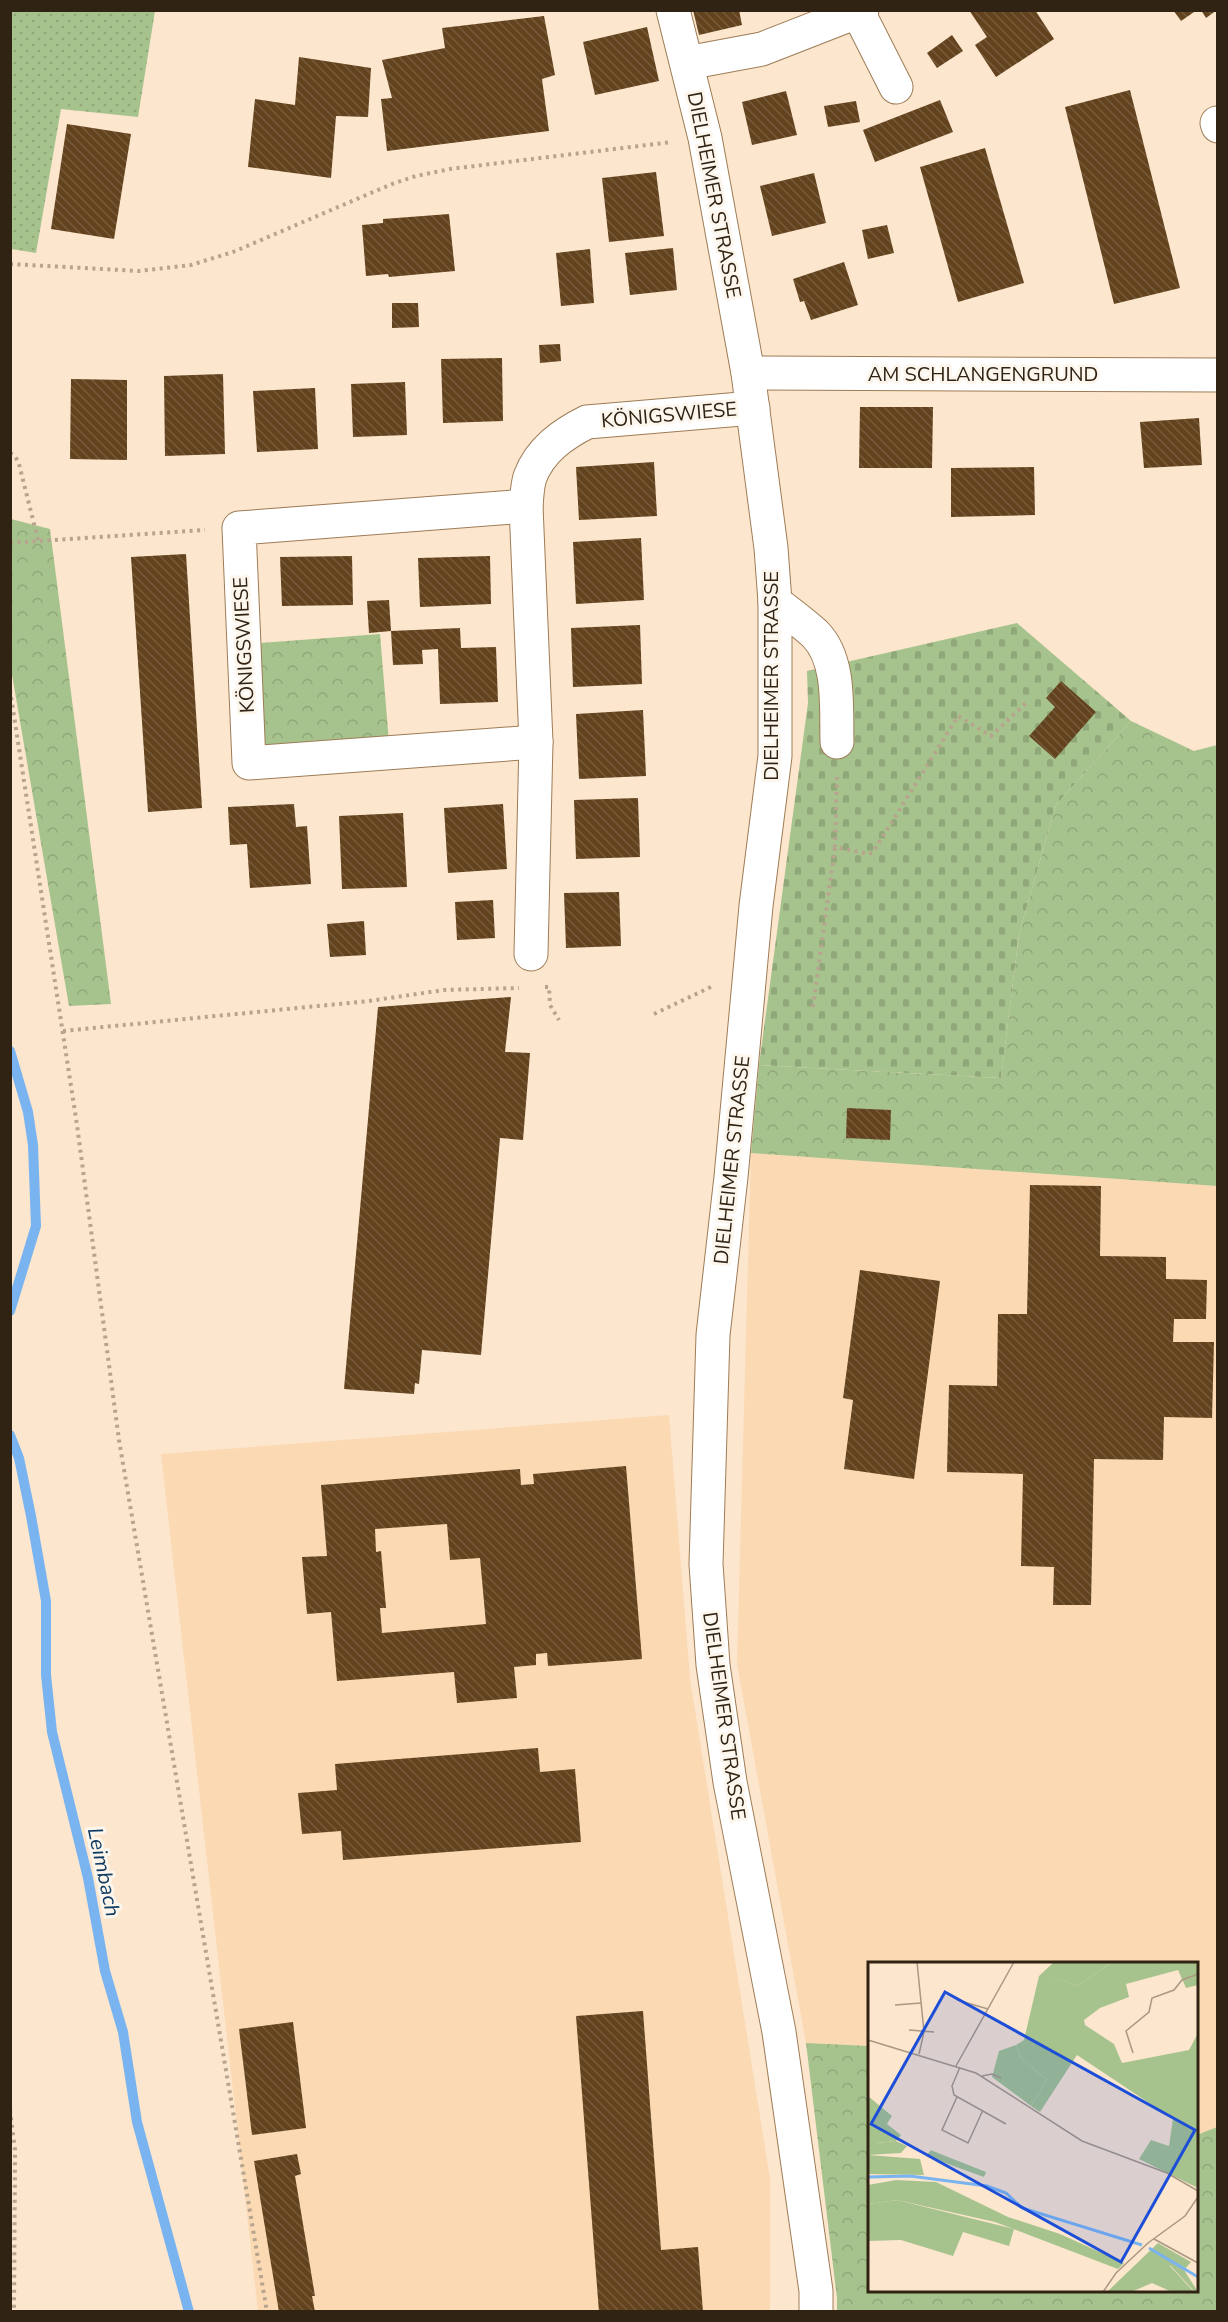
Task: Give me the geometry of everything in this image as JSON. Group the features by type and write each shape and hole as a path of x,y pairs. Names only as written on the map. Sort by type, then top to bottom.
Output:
{"main road":[{"name":"DIELHEIMER STRASSE","path":"673,10 705,138 748,373 771,548 775,602 775,756 750,969 713,1335 706,1564 713,1665 730,1782 779,2032 816,2291 816,2312"},
{"path":"687,63 762,49 859,11 896,87"},
{"name":"AM SCHLANGENGRUND","path":"748,373 1218,375"},
{"name":"KÖNIGSWIESE","path":"531,954 536,741 526,506 530,478 543,453 563,434 587,422 753,408"},
{"path":"239,528 526,506"},
{"name":"KÖNIGSWIESE","path":"239,528 249,763 536,741"},
{"path":"775,602 817,636 831,662 836,693 837,742"}],"path":[{"path":"10,264 140,271 191,265 232,252 416,176 461,168 705,138"},
{"path":"10,453 15,456 19,464 38,540"},
{"path":"10,543 239,528"},
{"path":"10,690 63,1031 119,1440 267,2312"},
{"path":"835,847 869,854 873,852 958,716 991,735 1027,702"},
{"path":"813,1007 835,847 837,742"},
{"path":"654,1014 750,969"},
{"path":"63,1031 369,1000 444,990 528,987"},
{"path":"538,987 549,987 550,1005 559,1020"},
{"path":"10,2110 15,2150 14,2312"}],"shaded area":[{"path":"751,1153 1217,1186 1217,2127 1198,2135 1198,1962 868,1962 868,2046 806,2043 737,1664"},
{"path":"669,1415 690,1679 770,2179 770,2311 258,2311 161,1454"}],"green space":[{"path":"10,11 155,11 138,117 61,109 36,253 11,249"},
{"path":"11,519 50,529 111,1004 69,1006 11,669"},
{"path":"1017,623 1131,721 1056,805 1019,934 1001,1078 759,1065 808,703 807,671"},
{"path":"380,634 389,742 258,752 249,644"},
{"path":"1131,721 1194,751 1217,745 1217,1186 751,1153 759,1065 1001,1078 1019,934 1056,805"},
{"path":"806,2043 868,2046 868,2292 1198,2292 1198,2135 1217,2127 1217,2311 837,2311"}],"building":[{"path":"693,10 739,10 742,25 699,35"},
{"path":"969,10 1035,10 1054,39 996,77 975,45 987,37"},
{"path":"1173,10 1197,10 1181,21"},
{"path":"1201,10 1217,10 1206,18"},
{"path":"544,16 555,75 542,79 549,131 387,151 381,99 392,98 382,60 445,48 442,28"},
{"path":"647,27 659,81 595,95 583,42"},
{"path":"952,35 963,51 937,68 927,53"},
{"path":"299,57 371,68 368,117 336,116 331,178 248,167 255,99 295,105"},
{"path":"1130,90 1180,288 1114,304 1065,107"},
{"path":"786,91 797,135 752,145 742,102"},
{"path":"940,100 953,132 875,162 863,130"},
{"path":"856,101 860,122 828,127 824,106"},
{"path":"67,124 131,134 114,239 51,229"},
{"path":"985,148 1024,283 958,302 920,167"},
{"path":"656,172 664,236 609,242 602,178"},
{"path":"814,173 826,223 772,236 760,186"},
{"path":"449,214 455,271 389,277 388,274 366,276 362,225 383,223 383,219"},
{"path":"887,225 894,253 868,259 862,230"},
{"path":"673,248 677,290 630,295 625,253"},
{"path":"590,249 594,303 561,306 556,253"},
{"path":"844,262 858,305 811,320 804,301 800,302 793,279"},
{"path":"392,303 418,303 419,327 392,328"},
{"path":"560,344 561,361 540,363 539,345"},
{"path":"502,358 503,421 443,423 441,359"},
{"path":"223,374 225,454 165,456 164,376"},
{"path":"71,379 127,380 127,460 70,459"},
{"path":"405,382 407,435 353,437 351,384"},
{"path":"315,388 318,449 257,452 253,391"},
{"path":"860,407 933,407 932,468 859,468"},
{"path":"1199,418 1202,465 1144,468 1140,422"},
{"path":"654,462 657,516 579,520 576,467"},
{"path":"1034,467 1035,515 951,517 951,468"},
{"path":"641,538 644,600 576,604 573,542"},
{"path":"186,554 202,808 148,812 131,557"},
{"path":"352,556 353,605 282,606 280,557"},
{"path":"490,556 491,604 420,607 418,558"},
{"path":"389,600 391,631 369,633 367,601"},
{"path":"640,625 642,684 573,687 571,628"},
{"path":"460,628 461,648 496,647 498,702 440,704 438,649 422,650 423,664 393,665 391,631"},
{"path":"1061,681 1096,712 1055,759 1029,736 1055,707 1046,698"},
{"path":"643,710 646,776 579,779 576,714"},
{"path":"638,798 640,857 576,859 574,800"},
{"path":"294,804 296,827 307,826 311,884 250,888 247,844 230,845 228,807"},
{"path":"503,804 507,869 448,873 444,808"},
{"path":"403,813 407,887 342,889 339,816"},
{"path":"619,892 621,946 566,948 564,893"},
{"path":"493,900 495,938 457,940 455,902"},
{"path":"364,921 366,955 330,957 327,924"},
{"path":"511,997 505,1052 530,1053 523,1140 500,1138 481,1355 422,1350 419,1384 415,1383 414,1394 344,1389 378,1007"},
{"path":"847,1108 891,1110 890,1140 846,1138"},
{"path":"1030,1185 1101,1186 1100,1256 1166,1257 1166,1279 1207,1280 1206,1319 1174,1319 1173,1342 1214,1342 1212,1418 1164,1417 1163,1460 1094,1459 1091,1605 1053,1605 1054,1567 1021,1566 1023,1474 947,1472 949,1385 997,1386 998,1314 1027,1314"},
{"path":"860,1270 940,1281 914,1479 844,1469 853,1400 843,1398"},
{"path":"626,1466 642,1659 548,1666 547,1653 536,1654 536,1665 514,1667 517,1698 457,1703 454,1672 337,1681 331,1612 307,1614 302,1557 327,1556 321,1485 520,1469 521,1485 534,1484 533,1474","holes":["447,1524 450,1560 480,1558 486,1624 382,1633 380,1608 386,1608 381,1551 376,1552 375,1529"]},
{"path":"538,1748 540,1772 575,1769 581,1842 343,1860 341,1831 302,1834 298,1793 337,1790 335,1764"},
{"path":"643,2011 661,2250 698,2247 703,2312 599,2312 576,2016"},
{"path":"293,2022 306,2128 252,2135 239,2029"},
{"path":"297,2154 301,2174 295,2176 315,2296 312,2296 315,2312 279,2312 254,2161"}],"waterway":[{"name":"Leimbach","path":"10,1051 28,1112 33,1145 36,1226 10,1311"},
{"name":"Leimbach","path":"10,1435 19,1458 46,1601 46,1675 52,1732 88,1878 105,1971 123,2032 137,2122 189,2312"}]}
